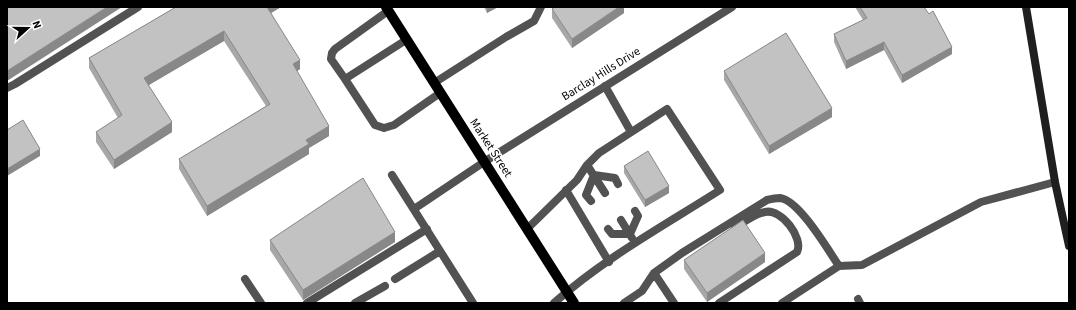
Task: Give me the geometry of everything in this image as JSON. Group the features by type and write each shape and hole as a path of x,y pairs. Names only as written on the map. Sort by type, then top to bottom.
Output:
{"main road":[{"name":"Market Street","path":"387,9 574,303"}],"street":[{"path":"7,88 16,84 138,7"},
{"path":"434,83 534,21 541,7"},
{"name":"Barclay Hills Drive","path":"414,209 484,162 732,7"},
{"path":"1026,7 1055,182 1069,244"},
{"path":"387,9 335,49 332,53 331,59 375,125 384,128 394,125 440,93"},
{"path":"345,79 406,40"},
{"path":"605,86 631,132"},
{"path":"527,229 577,180 587,165 599,153 668,109 720,190 635,244 567,292 554,303"},
{"path":"587,165 605,193"},
{"path":"392,174 473,303"},
{"path":"594,175 615,178 618,184"},
{"path":"590,201 586,195 594,175"},
{"path":"782,303 839,266 862,265 981,202 1055,182"},
{"path":"566,190 609,262"},
{"path":"624,303 642,291 654,273 682,253 767,200 780,198 791,202 815,230 839,266"},
{"path":"630,234 638,216 635,211"},
{"path":"682,253 704,248 755,216 766,211 775,212 783,217 793,230 798,242 799,248 797,252 719,303"},
{"path":"621,220 635,244"},
{"path":"307,303 427,229"},
{"path":"608,229 612,234 630,234"},
{"path":"395,279 440,251"},
{"path":"654,273 674,303"},
{"path":"245,279 261,303"},
{"path":"355,303 385,286"}],"building":[{"path":"7,7 107,7 7,71"},
{"path":"176,7 267,7 300,60 293,64 329,126 306,140 309,144 207,206 179,159 270,104 224,31 144,78 172,122 114,160 96,132 122,115 89,58"},
{"path":"555,7 619,7 572,39 552,9"},
{"path":"860,7 924,7 929,14 933,11 952,47 902,75 884,42 846,61 834,34 867,18"},
{"path":"786,33 832,108 769,146 724,71"},
{"path":"23,120 40,149 7,169 7,130"},
{"path":"648,151 669,186 645,200 624,166"},
{"path":"363,178 395,232 303,290 270,240"},
{"path":"743,220 765,253 707,293 684,260"}]}
